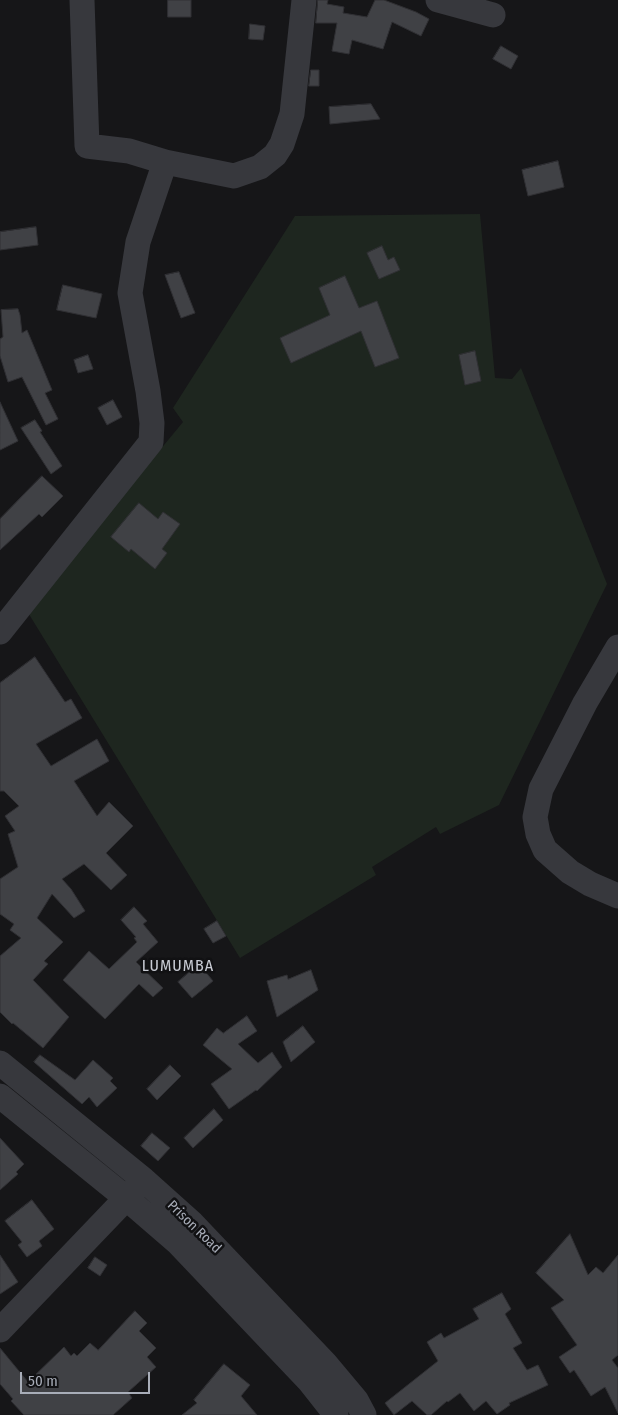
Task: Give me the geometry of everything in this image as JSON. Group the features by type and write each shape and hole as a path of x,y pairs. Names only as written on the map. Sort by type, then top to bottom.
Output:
{"street":[{"path":"82,0 87,146 129,150 165,162 234,176 260,167 275,155 282,144 292,114 304,0"},
{"path":"438,0 493,15"},
{"path":"0,632 151,442 152,423 148,391 130,293 138,242 165,162"},
{"path":"618,647 585,703 541,789 535,817 538,834 545,850 570,872 590,884 618,896"},
{"name":"Prison Road","path":"0,1063 144,1180 192,1223 325,1363 356,1400 364,1415"},
{"name":"Prison Road","path":"0,1096 177,1242 310,1382 336,1415"},
{"path":"0,1330 144,1180"}],"shaded area":[{"path":"480,214 495,378 512,379 521,368 607,584 499,805 440,834 436,827 372,867 376,875 240,958 27,611 183,422 173,408 295,216"}],"building":[{"path":"168,0 191,0 191,17 168,17"},
{"path":"318,0 328,0 327,4 344,7 343,13 367,17 375,0 384,0 429,19 421,36 392,22 383,49 352,40 349,54 332,51 337,23 316,23"},
{"path":"250,24 265,26 263,40 249,39"},
{"path":"501,46 518,56 511,69 493,59"},
{"path":"311,70 319,70 319,86 309,86"},
{"path":"371,104 380,119 330,124 329,107"},
{"path":"558,161 564,187 528,196 522,170"},
{"path":"36,227 38,245 0,250 0,232"},
{"path":"382,246 388,260 394,257 400,270 379,279 367,253"},
{"path":"179,272 195,313 181,318 165,275"},
{"path":"345,276 359,308 377,301 399,358 375,367 361,331 291,363 280,338 330,315 319,288"},
{"path":"63,285 102,294 96,318 57,310"},
{"path":"18,309 22,333 27,330 52,390 45,393 58,419 46,425 22,377 8,382 0,356 0,339 3,337 1,310"},
{"path":"475,351 481,381 465,385 459,355"},
{"path":"88,355 93,369 78,373 74,360"},
{"path":"113,400 122,417 107,425 98,408"},
{"path":"0,402 18,441 0,450"},
{"path":"35,420 42,431 40,432 62,466 51,474 21,428"},
{"path":"42,476 63,496 42,517 39,514 0,550 0,519"},
{"path":"139,503 158,519 163,512 180,524 162,549 167,553 155,569 131,549 129,552 111,537"},
{"path":"35,657 65,702 71,699 82,718 36,744 51,766 97,739 109,761 74,781 97,816 109,802 133,826 106,853 127,875 111,890 84,864 62,879 85,911 74,918 52,894 37,918 63,942 44,961 48,964 33,980 69,1017 43,1048 0,1012 0,956 21,938 10,930 14,924 0,914 0,879 18,867 8,834 15,831 5,816 19,806 4,791 0,791 0,683"},
{"path":"134,907 147,921 143,924 158,942 136,962 163,988 153,997 139,984 105,1019 63,980 89,951 109,969 137,942 134,938 136,937 121,920"},
{"path":"217,921 226,936 213,943 204,929"},
{"path":"199,964 213,981 192,998 178,982"},
{"path":"311,970 318,990 277,1017 267,981 287,975 288,979"},
{"path":"247,1016 257,1031 238,1044 258,1063 272,1052 282,1067 257,1091 229,1109 211,1084 232,1069 203,1045 217,1028 223,1033"},
{"path":"303,1026 315,1042 291,1062 283,1042"},
{"path":"40,1055 75,1080 93,1060 113,1078 110,1081 117,1088 97,1107 89,1097 82,1104 34,1062"},
{"path":"170,1065 181,1076 157,1100 147,1089"},
{"path":"214,1109 223,1120 193,1148 184,1138"},
{"path":"152,1133 170,1148 158,1161 141,1146"},
{"path":"0,1138 24,1164 16,1172 18,1174 0,1190"},
{"path":"32,1200 54,1229 39,1241 42,1246 27,1257 18,1245 22,1242 5,1221"},
{"path":"570,1234 588,1275 596,1267 603,1273 618,1255 618,1355 612,1360 618,1368 618,1413 605,1387 591,1396 574,1370 570,1373 559,1357 577,1345 551,1308 564,1300 536,1273"},
{"path":"0,1255 18,1282 0,1294"},
{"path":"95,1257 107,1265 100,1276 88,1268"},
{"path":"502,1293 511,1309 505,1314 522,1343 513,1348 527,1370 538,1365 548,1385 509,1403 510,1405 497,1414 486,1401 474,1411 460,1393 431,1415 427,1415 412,1401 394,1415 385,1403 438,1361 427,1342 441,1333 444,1338 479,1319 473,1309"},
{"path":"135,1311 147,1323 139,1331 156,1348 147,1357 156,1367 128,1392 132,1398 113,1415 24,1415 11,1401 13,1399 0,1384 0,1348 28,1382 64,1347 71,1356 74,1353 77,1356 90,1343 98,1350"},
{"path":"224,1364 250,1385 241,1396 257,1415 182,1415 197,1403 194,1400"}],"district":[{"name":"LUMUMBA","path":"178,967"}]}
